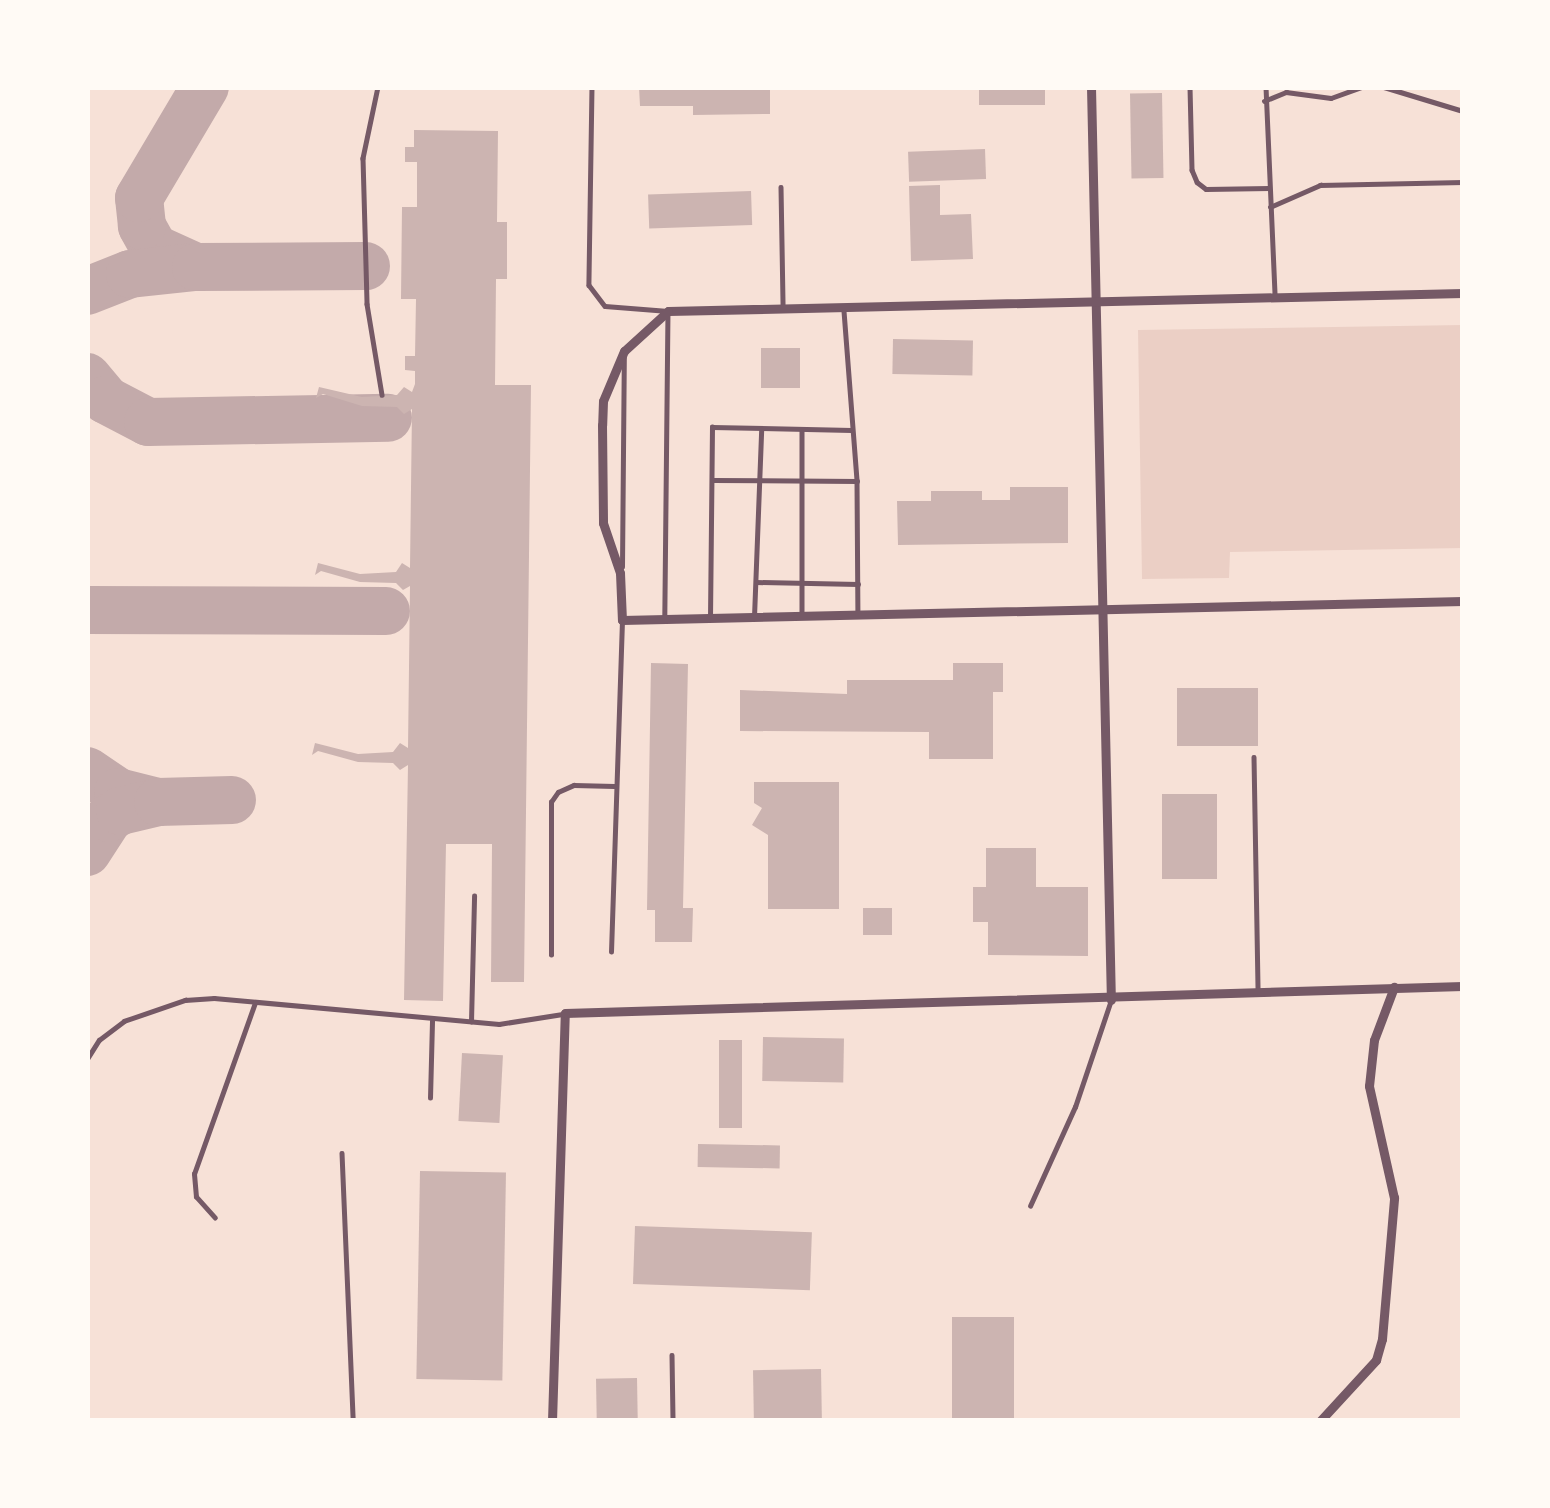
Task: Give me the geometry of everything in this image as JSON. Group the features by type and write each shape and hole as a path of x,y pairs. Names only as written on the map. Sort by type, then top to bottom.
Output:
{"street":[{"path":"1091,87 1107,609 1112,1000"},
{"path":"1463,292 668,310 624,351 603,400 602,425 603,523 620,573 622,620 1463,601"},
{"path":"552,1421 565,1013 698,1005 1112,1000 1463,986"},
{"path":"1320,1421 1376,1360 1382,1339 1394,1198 1373,1115 1369,1064 1394,987"}],"lane":[{"path":"378,87 363,158 367,304 382,395"},
{"path":"592,87 589,284 605,306 668,310 665,620"},
{"path":"1190,87 1192,170 1197,182 1206,189 1269,188"},
{"path":"1266,87 1275,296"},
{"path":"1264,101 1286,92 1331,98 1362,87"},
{"path":"1384,87 1463,111"},
{"path":"1270,207 1320,185 1463,182"},
{"path":"781,187 783,306"},
{"path":"844,306 857,482 857,617"},
{"path":"620,573 624,351"},
{"path":"710,620 712,427 851,430"},
{"path":"754,617 762,429"},
{"path":"802,430 802,616"},
{"path":"711,480 857,482"},
{"path":"757,583 858,584"},
{"path":"611,952 622,620"},
{"path":"1254,757 1258,993"},
{"path":"551,956 551,802 558,792 574,785 614,786"},
{"path":"471,1023 474,896"},
{"path":"87,1059 99,1040 153,1008 214,998 471,1023 565,1013"},
{"path":"1030,1206 1075,1107 1112,1000"},
{"path":"215,1219 196,1197 194,1174 255,1003"},
{"path":"430,1098 432,1021"},
{"path":"342,1153 353,1421"},
{"path":"672,1355 673,1421"}],"shaded area":[{"path":"1463,325 1463,548 1230,552 1229,578 1142,579 1138,330"}],"building":[{"path":"639,87 770,87 770,114 693,115 693,106 640,106"},
{"path":"979,87 1045,87 1045,105 979,105"},
{"path":"1162,93 1163,178 1131,179 1130,94"},
{"path":"414,130 498,131 497,222 507,222 507,279 496,279 495,385 531,385 524,982 491,982 492,844 446,844 443,1001 404,1000 408,765 400,770 393,763 358,762 318,751 312,755 315,743 358,754 393,752 400,743 408,748 410,586 403,590 396,583 360,582 321,571 315,575 318,563 360,574 396,572 402,563 410,568 412,409 404,414 397,407 362,406 323,394 316,398 319,387 362,397 397,395 404,387 412,392 415,384 415,371 405,370 405,356 415,356 416,299 401,299 402,207 417,207 417,162 405,162 405,147 414,147"},
{"path":"985,149 986,179 909,182 908,152"},
{"path":"940,185 940,215 971,214 973,259 911,261 909,186"},
{"path":"751,191 752,225 649,229 648,195"},
{"path":"893,339 973,340 972,375 892,374"},
{"path":"761,348 800,348 800,388 761,388"},
{"path":"1010,487 1068,487 1068,543 898,545 897,501 931,501 931,491 982,491 982,500 1010,500"},
{"path":"651,663 688,664 683,908 693,908 692,942 655,942 655,910 647,910"},
{"path":"953,663 1003,663 1003,692 993,692 993,759 929,759 929,732 740,731 740,690 847,694 847,680 953,680"},
{"path":"1177,688 1258,688 1258,746 1177,746"},
{"path":"754,782 839,782 839,909 768,909 768,835 752,825 762,808 754,803"},
{"path":"1162,794 1217,794 1217,879 1162,879"},
{"path":"986,848 1036,848 1036,887 1088,887 1088,956 988,955 988,922 973,922 973,887 986,887"},
{"path":"863,908 892,908 892,935 863,935"},
{"path":"763,1037 844,1038 843,1082 762,1081"},
{"path":"719,1040 742,1040 742,1128 719,1128"},
{"path":"462,1053 503,1055 499,1123 458,1121"},
{"path":"698,1144 780,1145 780,1168 698,1167"},
{"path":"420,1171 506,1173 502,1380 416,1379"},
{"path":"635,1226 812,1232 810,1290 633,1284"},
{"path":"952,1317 1014,1317 1014,1421 952,1421"},
{"path":"821,1369 822,1421 754,1421 753,1370"},
{"path":"637,1378 638,1421 597,1421 596,1379"}],"taxiway":[{"path":"196,267 154,248 142,226 139,198 205,87"},
{"path":"87,291 130,274 196,267 366,266"},
{"path":"87,377 106,400 148,422 388,418"},
{"path":"87,610 386,611"},
{"path":"87,771 118,792 158,802"},
{"path":"87,852 109,818 120,811 158,802 232,800"}]}
